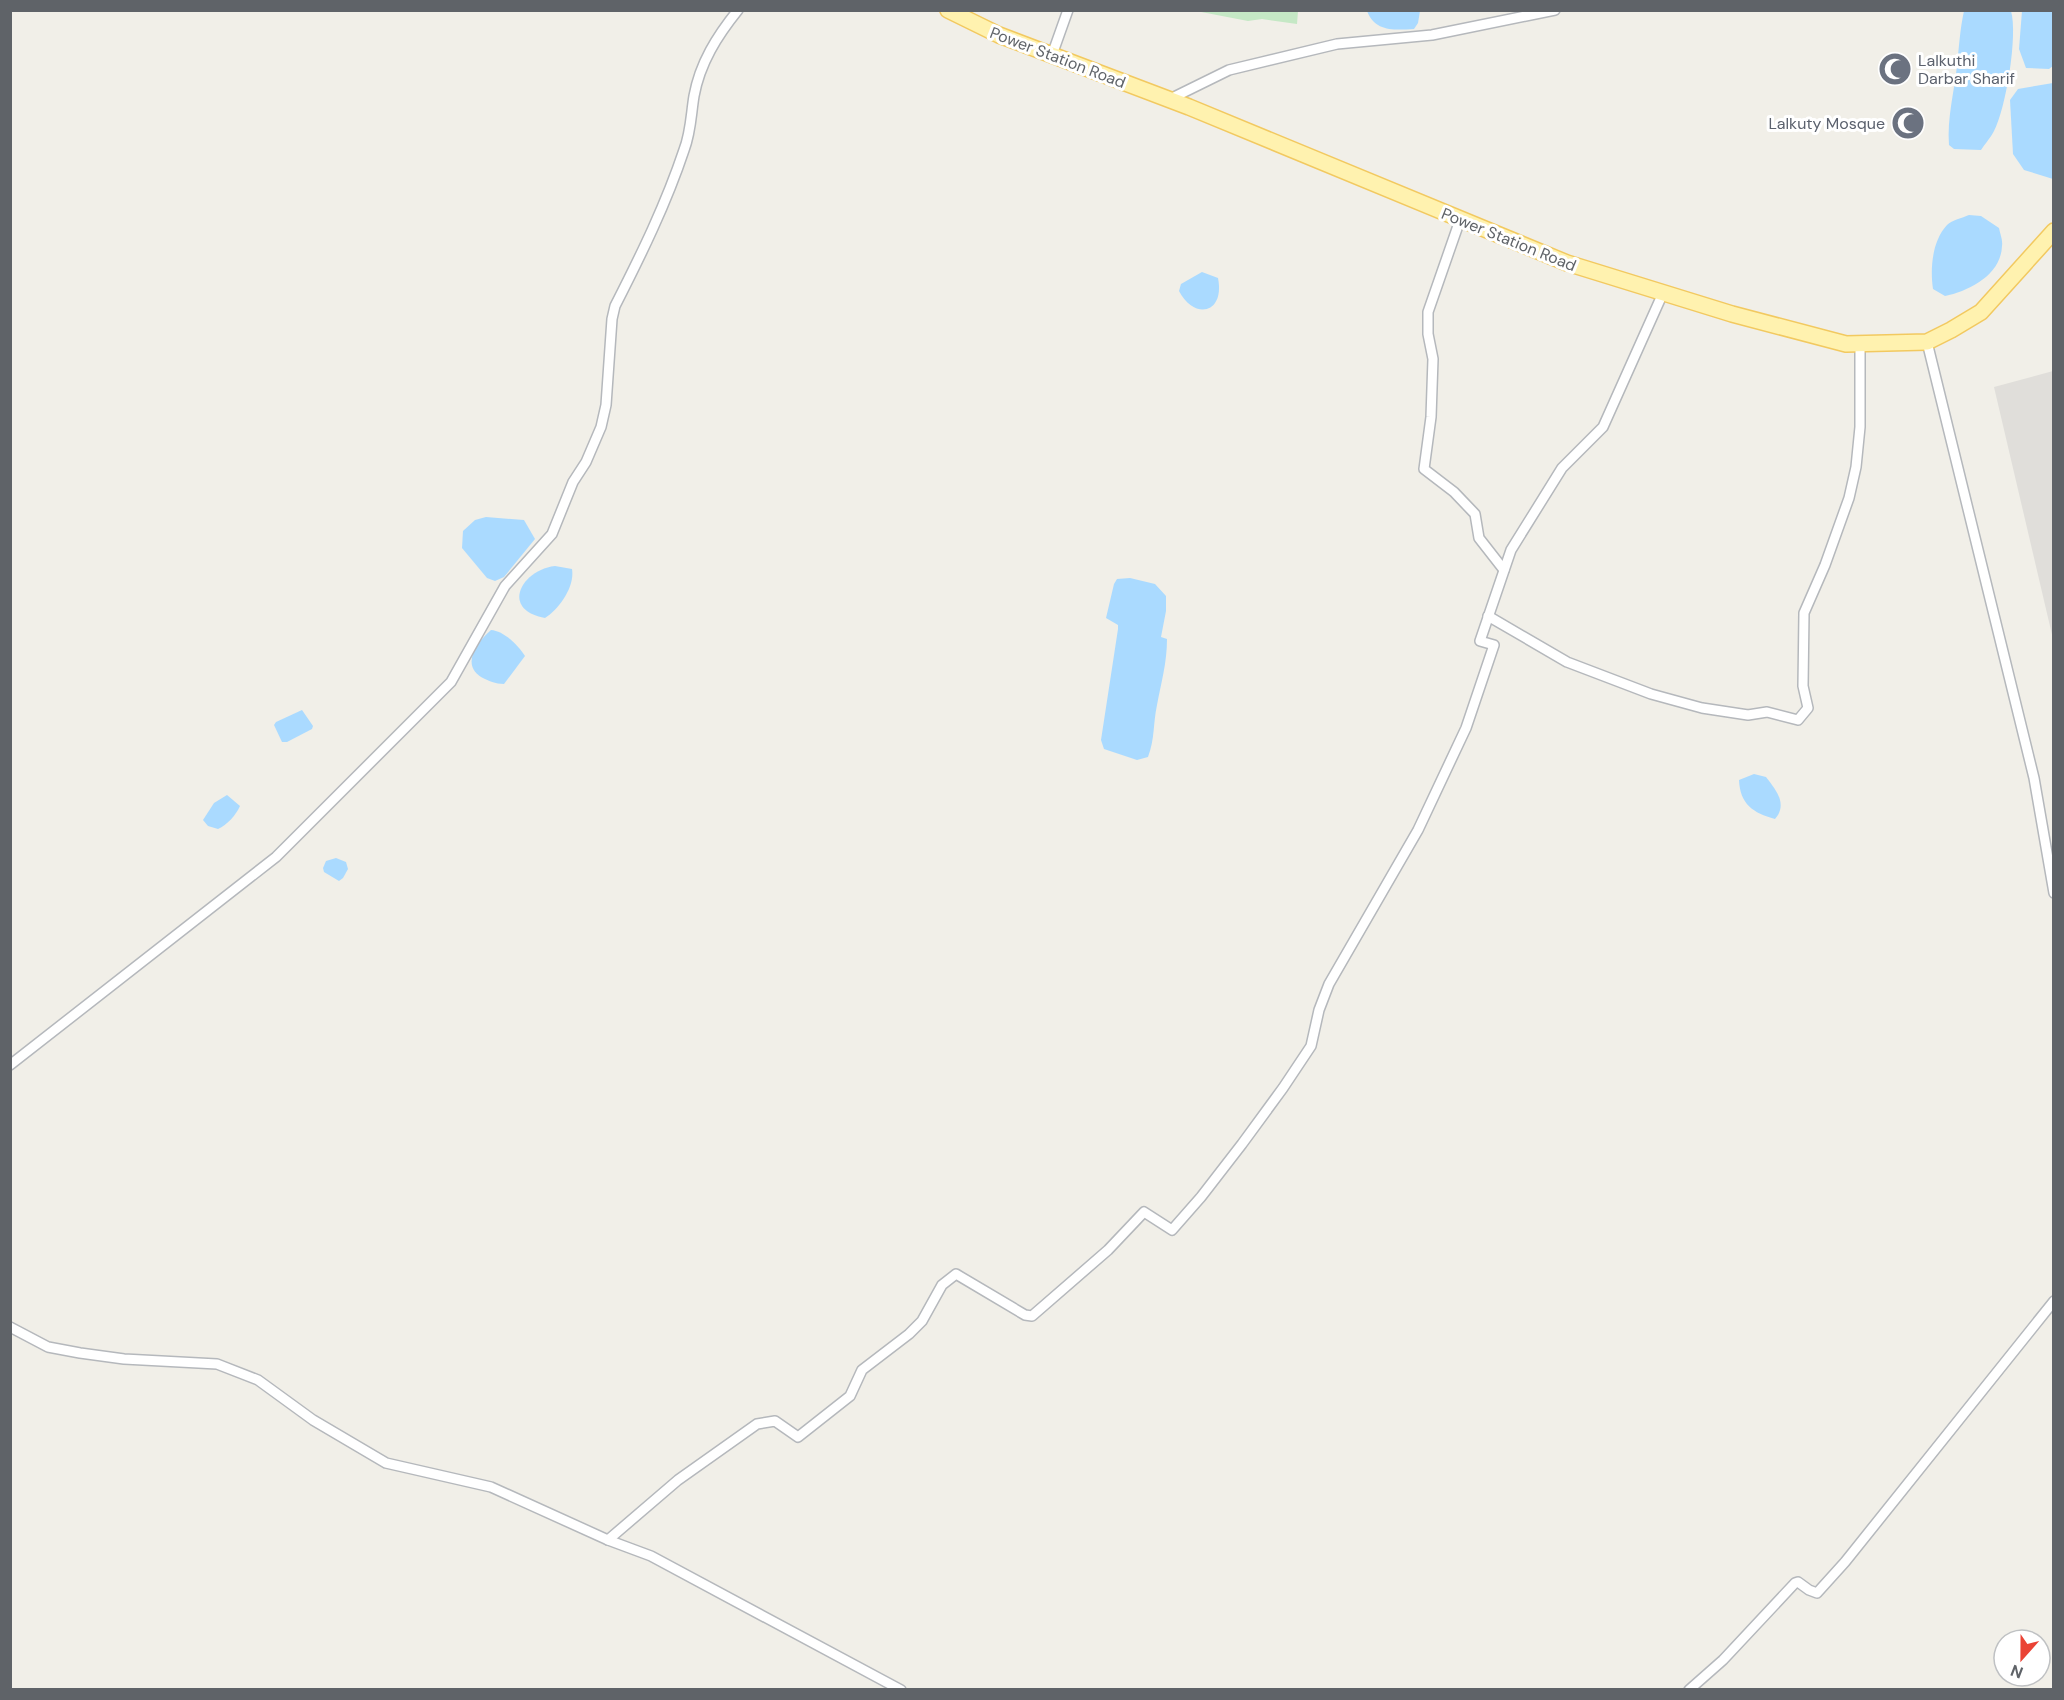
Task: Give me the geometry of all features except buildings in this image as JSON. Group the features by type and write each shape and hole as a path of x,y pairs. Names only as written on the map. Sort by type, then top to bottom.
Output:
{"main road":[{"name":"Power Station Road","path":"948,10 999,35 1168,99 1567,263 1732,314 1846,344 1927,342 1982,312 2054,231"}],"street":[{"path":"10,1065 276,857 451,682 505,586 552,534 573,482 586,462 601,427 606,405 612,319 615,306 674,181 690,132 695,94 710,50 718,35 738,10"},
{"path":"1052,55 1068,10"},
{"path":"1168,99 1229,70 1337,44 1432,35 1555,10"},
{"path":"1460,220 1428,312 1428,334 1433,359 1431,417 1424,469 1454,492 1475,514 1479,538 1504,570"},
{"path":"608,1540 678,1480 757,1424 775,1421 798,1437 850,1396 862,1370 885,1354 922,1321 942,1285 956,1274 1025,1315 1032,1316 1108,1250 1144,1212 1172,1230 1242,1144 1311,1046 1319,1010 1329,984 1418,830 1466,728 1494,645 1480,641 1511,550 1562,468 1603,427 1663,293"},
{"path":"1927,342 2034,778 2054,893"},
{"path":"1488,616 1567,662 1651,694 1702,708 1748,716 1767,712 1797,720 1808,708 1803,686 1804,613 1825,565 1849,498 1856,467 1860,428 1860,343"},
{"path":"1689,1689 1723,1660 1795,1582 1817,1593 1845,1562 2054,1301"},
{"path":"10,1327 48,1347 124,1359 217,1364 258,1380 313,1420 386,1463 490,1487 608,1540 651,1556 901,1689"}],"shaded area":[{"path":"2054,371 2053,639 1994,387"}],"green space":[{"path":"1196,11 1298,11 1297,24 1262,19 1248,21"}],"water":[{"path":"1420,10 1418,23 1414,29 1399,30 1380,26 1370,18 1367,11"},
{"path":"1964,11 2011,11 2013,22 2010,71 2003,106 1994,131 1981,150 1954,149 1949,145 1950,115"},
{"path":"2022,11 2053,11 2053,66 2049,69 2026,68 2019,49"},
{"path":"2054,83 2053,179 2024,170 2013,154 2010,100 2018,89"},
{"path":"1969,215 1981,216 1999,228 2002,239 2000,256 1990,273 1982,280 1964,290 1945,296 1933,289 1932,264 1935,247 1947,225"},
{"path":"1202,272 1218,278 1217,299 1207,309 1193,307 1179,291 1181,284"},
{"path":"486,517 524,520 535,539 504,577 495,581 487,578 462,548 463,531 475,520"},
{"path":"555,566 572,569 571,583 565,597 545,618 531,614 523,607 519,599 520,590 533,575"},
{"path":"1130,578 1155,584 1166,596 1166,611 1161,637 1167,639 1166,656 1152,744 1148,757 1137,760 1104,749 1101,740 1118,629 1118,625 1106,618 1117,579"},
{"path":"491,630 510,639 525,656 504,684 481,677 472,666 476,647"},
{"path":"302,710 313,726 312,729 287,742 282,742 274,725"},
{"path":"1754,774 1766,777 1779,797 1781,803 1775,819 1754,810 1742,795 1739,780"},
{"path":"227,795 240,806 231,819 218,829 208,826 203,820 214,803"},
{"path":"336,858 346,862 348,869 339,881 324,872 323,868 326,861"}],"place":[{"name":"Lalkuthi Darbar Sharif","path":"1895,69"},
{"name":"Lalkuty Mosque","path":"1908,123"}]}
